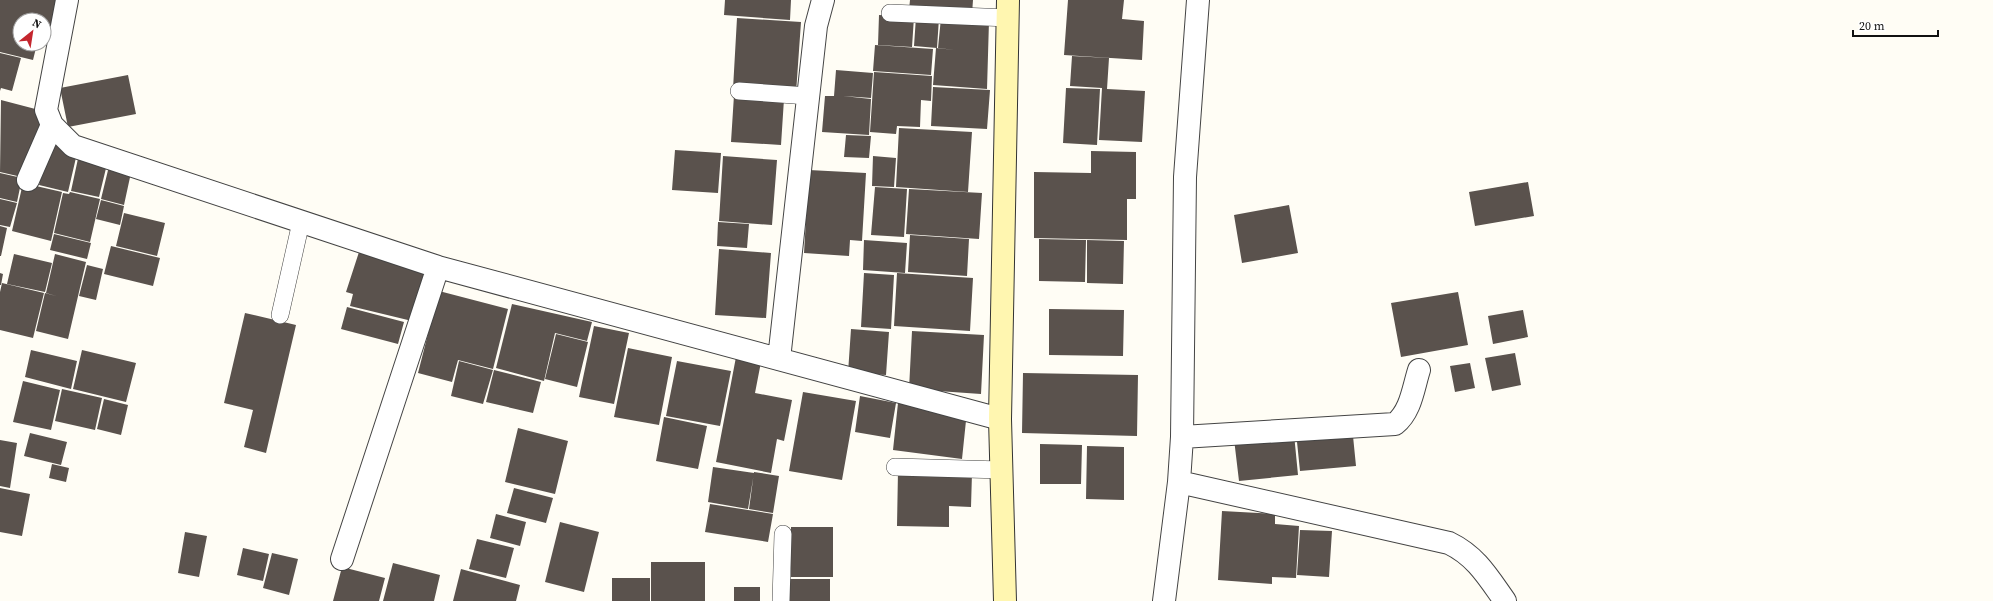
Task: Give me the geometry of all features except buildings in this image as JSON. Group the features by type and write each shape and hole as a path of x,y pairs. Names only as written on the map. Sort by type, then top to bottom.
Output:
{"main road":[{"path":"1005,601 1000,419 1008,9"}],"street":[{"path":"67,0 46,110 52,125 73,146 87,152 438,267 1000,419"},
{"path":"779,359 816,26 823,0"},
{"path":"1164,601 1179,482 1182,437 1185,177 1198,0"},
{"path":"28,180 52,125"},
{"path":"342,559 438,267"},
{"path":"1182,437 1395,424 1402,418 1407,410 1419,370"},
{"path":"1179,482 1449,543 1468,554 1476,562 1505,601"}],"lane":[{"path":"890,13 1008,9"},
{"path":"739,91 808,96"},
{"path":"280,315 301,222"},
{"path":"895,467 1002,470"},
{"path":"781,601 783,534"}]}
